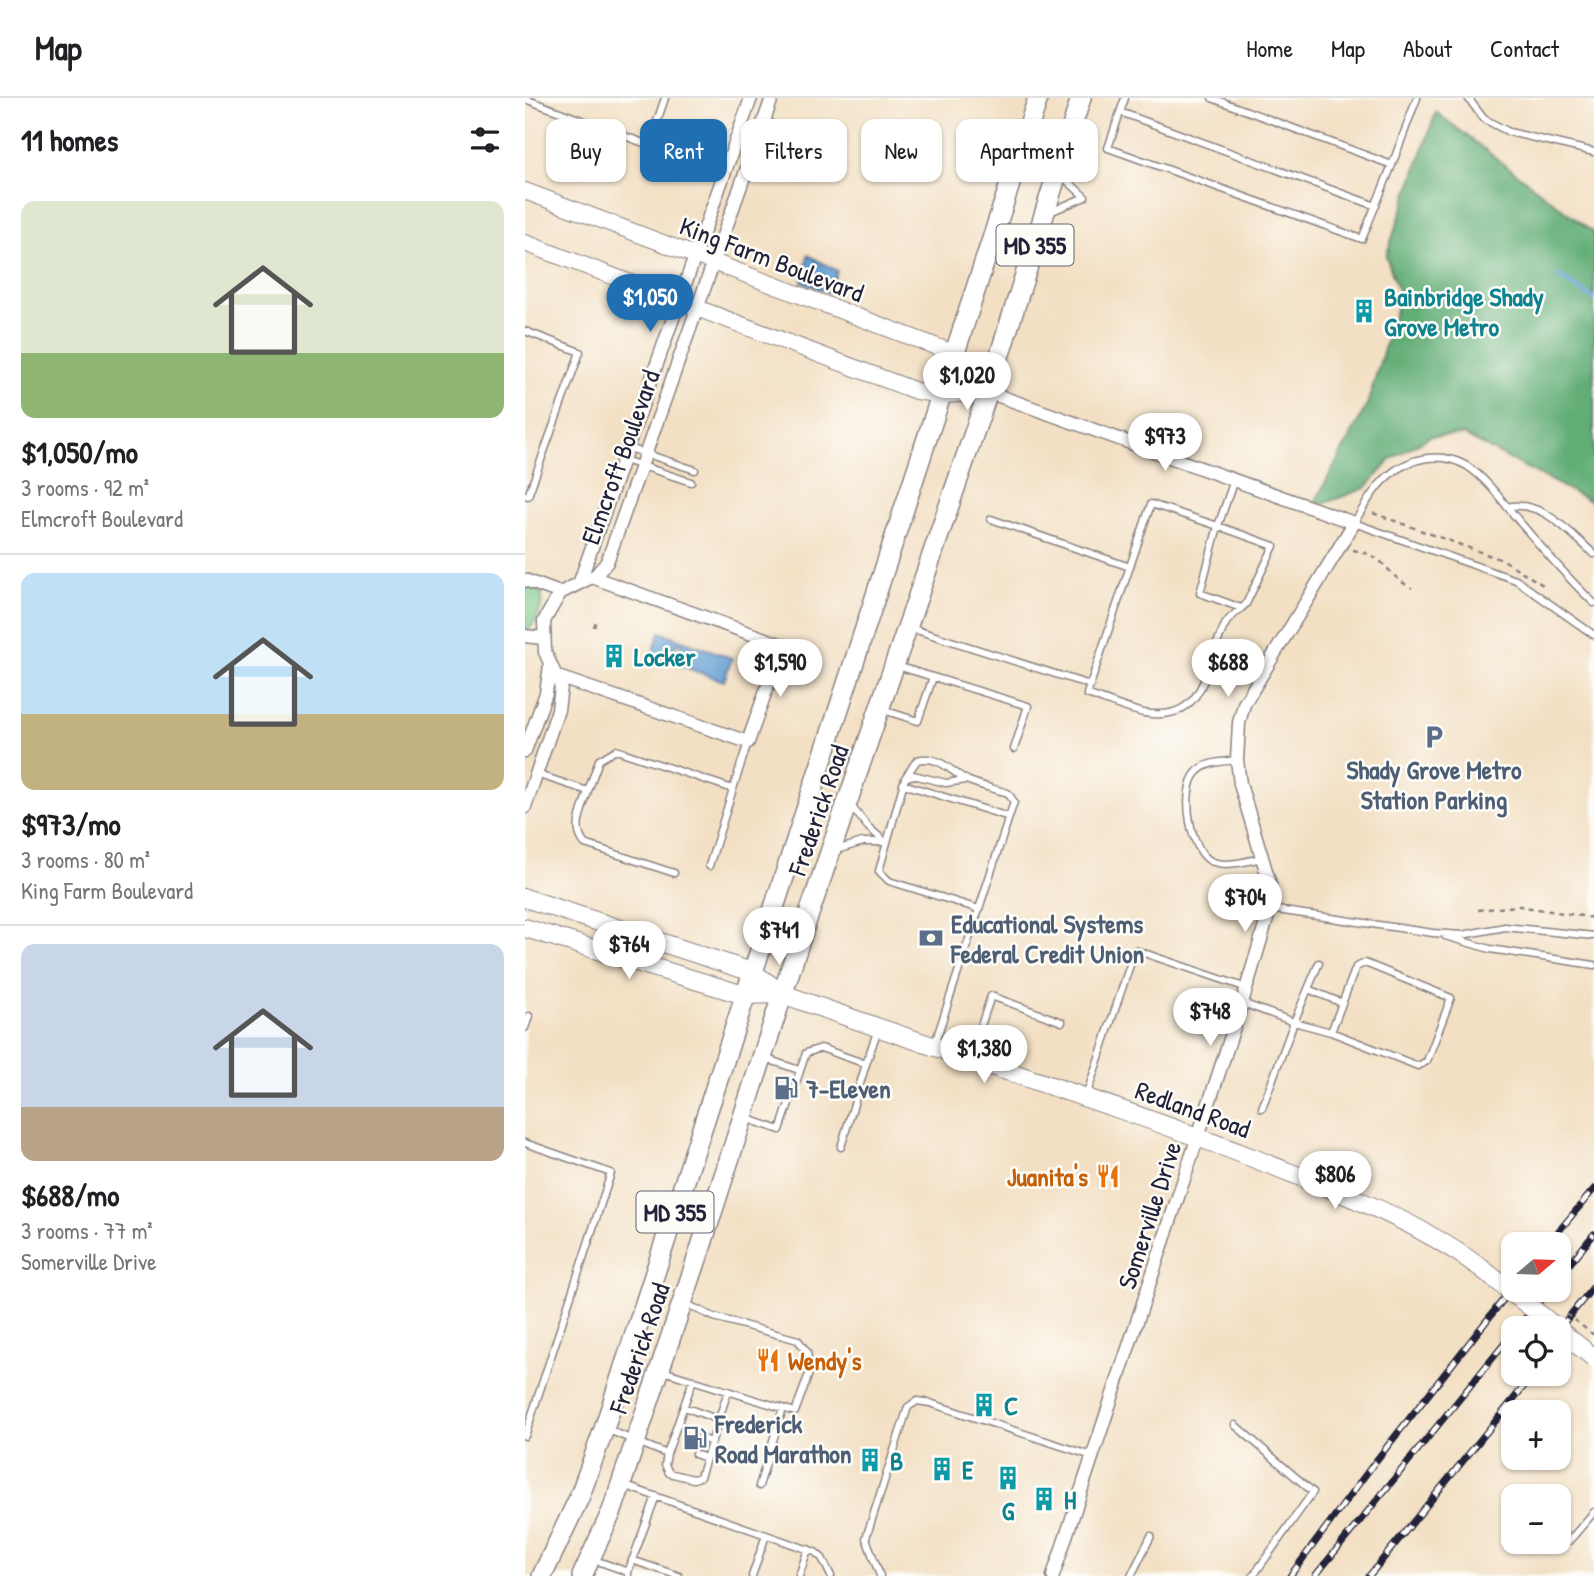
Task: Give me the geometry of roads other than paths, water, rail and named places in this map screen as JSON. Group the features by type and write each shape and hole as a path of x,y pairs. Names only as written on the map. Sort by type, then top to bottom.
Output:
{"main road":[{"name":"Frederick Road","path":"542,1576 579,1498 604,1429 1038,98"},
{"name":"Frederick Road","path":"1074,119 1081,98"},
{"name":"Frederick Road","path":"586,1567 621,1484 783,994 988,392 1055,182"},
{"path":"525,898 753,972 783,994"},
{"path":"525,928 744,995 783,994"},
{"name":"Redland Road","path":"783,994 933,1048 1198,1137 1382,1209 1444,1241 1542,1316"},
{"name":"Redland Road","path":"1571,1339 1594,1358"}],"street":[{"name":"Elmcroft Boulevard","path":"586,579 626,454 751,98"},
{"name":"Elmcroft Boulevard","path":"766,117 772,98"},
{"name":"Elmcroft Boulevard","path":"560,593 601,571 607,562 742,182"},
{"name":"King Farm Boulevard","path":"525,191 956,354 988,392"},
{"path":"525,243 916,391 943,396 988,392 1354,523"},
{"name":"Somerville Drive","path":"1053,1576 1247,988 1270,909 1270,884 1240,784 1237,760 1239,723 1244,704 1354,523"},
{"path":"558,677 748,742 782,645 586,579"},
{"path":"525,580 560,593 547,614 542,638 550,665 561,687 558,710 525,807"},
{"path":"525,635 542,638"},
{"path":"525,751 546,692 550,665"}],"lane":[{"path":"525,99 649,145 665,98"},
{"path":"1125,98 1108,148 1362,239 1417,98"},
{"path":"1212,98 1392,165"},
{"path":"1468,98 1484,119 1509,132 1594,152"},
{"path":"1120,112 1375,205"},
{"path":"1045,214 1085,197 1069,182"},
{"path":"525,331 580,352 529,496 525,495"},
{"path":"626,454 691,482"},
{"path":"626,454 695,470"},
{"path":"1594,603 1563,573 1507,507 1468,467 1444,458 1428,457 1400,467 1386,477 1354,523 1516,580 1594,635"},
{"path":"1234,480 1200,593 1241,608"},
{"path":"1151,504 1275,546 1241,608 1227,622 1208,674 1196,697 1187,705 1167,713 1141,712 1087,694 1130,567 1151,504"},
{"path":"1507,507 1530,506 1552,518 1594,554"},
{"path":"991,519 1130,567"},
{"path":"908,627 1090,685"},
{"path":"895,665 1028,706 1014,749"},
{"path":"881,709 918,721 933,677"},
{"path":"709,866 748,742"},
{"path":"674,873 585,844 578,835 577,827 599,760 615,750 733,789"},
{"path":"933,1048 979,909 1014,802 1011,795 966,780 953,768 925,759 912,764 904,781 879,864 882,876 979,909"},
{"path":"1237,760 1204,766 1191,781 1186,798 1196,844 1202,855 1214,863 1233,864 1263,858"},
{"path":"536,774 588,791"},
{"path":"904,781 913,775 946,783 966,780"},
{"path":"904,781 1009,817"},
{"path":"849,801 856,814 885,842"},
{"path":"831,853 863,842 885,842"},
{"path":"1270,909 1433,933 1462,934 1505,927 1594,936"},
{"path":"1433,933 1490,949 1594,965"},
{"path":"1085,1099 1135,950 1247,988"},
{"path":"1242,1003 1331,1032 1418,1066 1427,1061 1451,998 1365,962 1356,967 1331,1032"},
{"path":"1262,1108 1319,963"},
{"path":"1308,989 1342,1003"},
{"path":"970,1060 991,996 1062,1022"},
{"path":"525,1028 529,1016"},
{"path":"841,1147 879,1029"},
{"path":"743,1118 780,1130 806,1053 814,1048 866,1064"},
{"path":"762,1058 799,1070"},
{"path":"525,1143 611,1173 525,1436"},
{"path":"659,1370 795,1412 810,1371 807,1352 798,1340 714,1317 699,1307 682,1303"},
{"path":"693,1381 673,1447 667,1454 665,1465 669,1473 693,1479 701,1477 728,1391"},
{"path":"880,1576 866,1538 908,1407 917,1401 930,1402 1093,1456"},
{"path":"684,1407 719,1420"},
{"path":"759,1486 783,1408"},
{"path":"1235,1424 1313,1492 1253,1576"},
{"path":"604,1429 667,1454"},
{"path":"700,1438 712,1442"},
{"path":"695,1454 706,1458"},
{"path":"621,1484 808,1549 823,1558 831,1576"},
{"path":"586,1567 628,1574 656,1496"},
{"path":"1571,1539 1594,1512"},
{"path":"752,1576 766,1535"},
{"path":"1131,1576 1151,1536"},
{"path":"799,1576 808,1549"},
{"path":"632,1560 679,1576"}],"water":[{"path":"808,255 837,271 829,293 802,282"},
{"path":"660,632 732,658 724,681 675,664 682,645 677,643 670,663 652,656"}],"waterway":[{"path":"1558,276 1594,299"}],"railway":[{"path":"1558,1232 1594,1189"},
{"path":"1571,1262 1594,1234"},
{"path":"1570,1316 1594,1286"},
{"path":"1290,1576 1375,1462 1501,1302"},
{"path":"1527,1316 1539,1302"},
{"path":"1315,1576 1501,1348"},
{"path":"1369,1576 1524,1386"}],"place":[{"name":"Bainbridge Shady Grove Metro","path":"1364,311"},
{"name":"Locker","path":"614,656"},
{"name":"Shady Grove Metro Station Parking","path":"1434,737"},
{"name":"Educational Systems Federal Credit Union","path":"931,938"},
{"name":"7-Eleven","path":"786,1088"},
{"name":"Juanita's","path":"1108,1176"},
{"name":"Wendy's","path":"768,1360"},
{"name":"C","path":"984,1405"},
{"name":"Frederick Road Marathon","path":"695,1438"},
{"name":"B","path":"870,1460"},
{"name":"E","path":"942,1469"},
{"name":"G","path":"1008,1478"},
{"name":"H","path":"1044,1499"}]}
